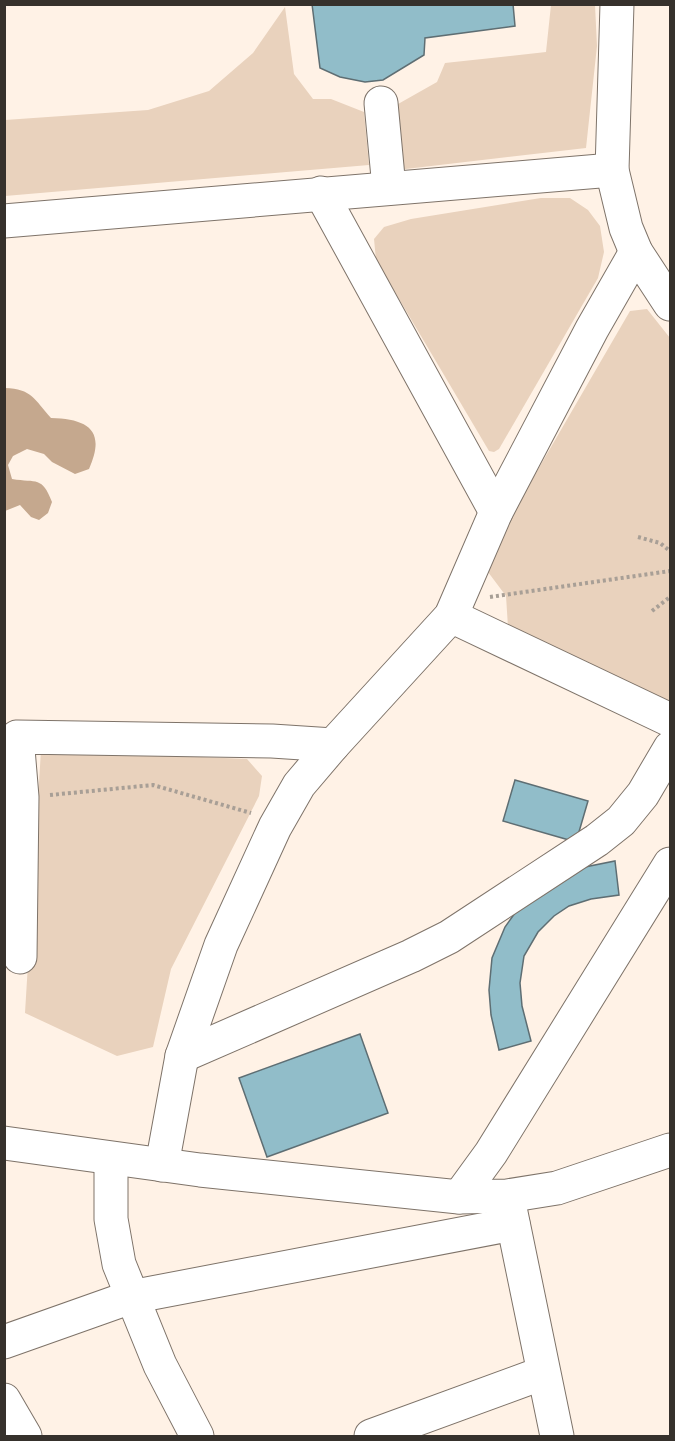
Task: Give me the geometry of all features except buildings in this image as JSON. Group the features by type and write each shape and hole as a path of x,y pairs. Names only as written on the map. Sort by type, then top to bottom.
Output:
{"street":[{"path":"617,4 612,170 626,228 636,252 670,304"},
{"path":"381,104 389,188"},
{"path":"4,221 612,170"},
{"path":"321,193 496,512"},
{"path":"162,1165 182,1056 221,945 275,827 299,785 454,609 496,512 592,329 636,252"},
{"path":"454,609 670,720"},
{"path":"20,957 22,797 9,731 333,745"},
{"path":"182,1056 411,956 449,937 597,840 621,821 643,794 670,748"},
{"path":"459,1197 491,1153 670,864"},
{"path":"4,1143 111,1159 459,1197 510,1210"},
{"path":"4,1342 131,1297 510,1210 557,1188 670,1150"},
{"path":"111,1159 111,1219 118,1264 160,1365 196,1437"},
{"path":"510,1210 557,1437"},
{"path":"371,1437 543,1373"},
{"path":"4,1400 25,1437"}],"path":[{"path":"638,537 660,543 670,551"},
{"path":"454,609 670,571"},
{"path":"652,611 670,597"},
{"path":"22,797 153,785 253,814 275,827"}],"shaded area":[{"path":"551,5 595,5 597,46 586,148 397,170 391,108 437,82 445,63 546,52"},
{"path":"285,7 294,74 313,99 331,99 364,112 369,165 5,196 5,120 148,110 209,91 253,53"},
{"path":"541,198 570,198 588,210 600,226 604,252 598,278 499,449 494,452 489,451 376,260 374,239 384,227 411,219"},
{"path":"647,309 670,338 670,709 508,627 506,596 488,572 486,559 630,311"},
{"path":"5,388 27,393 51,418 75,421 91,430 94,436 96,445 89,469 75,474 52,462 44,454 27,449 13,456 8,465 12,479 42,484 52,502 48,513 39,520 31,517 20,505 5,511"},
{"path":"41,750 247,759 262,776 259,796 171,969 153,1047 117,1056 25,1013"}]}
